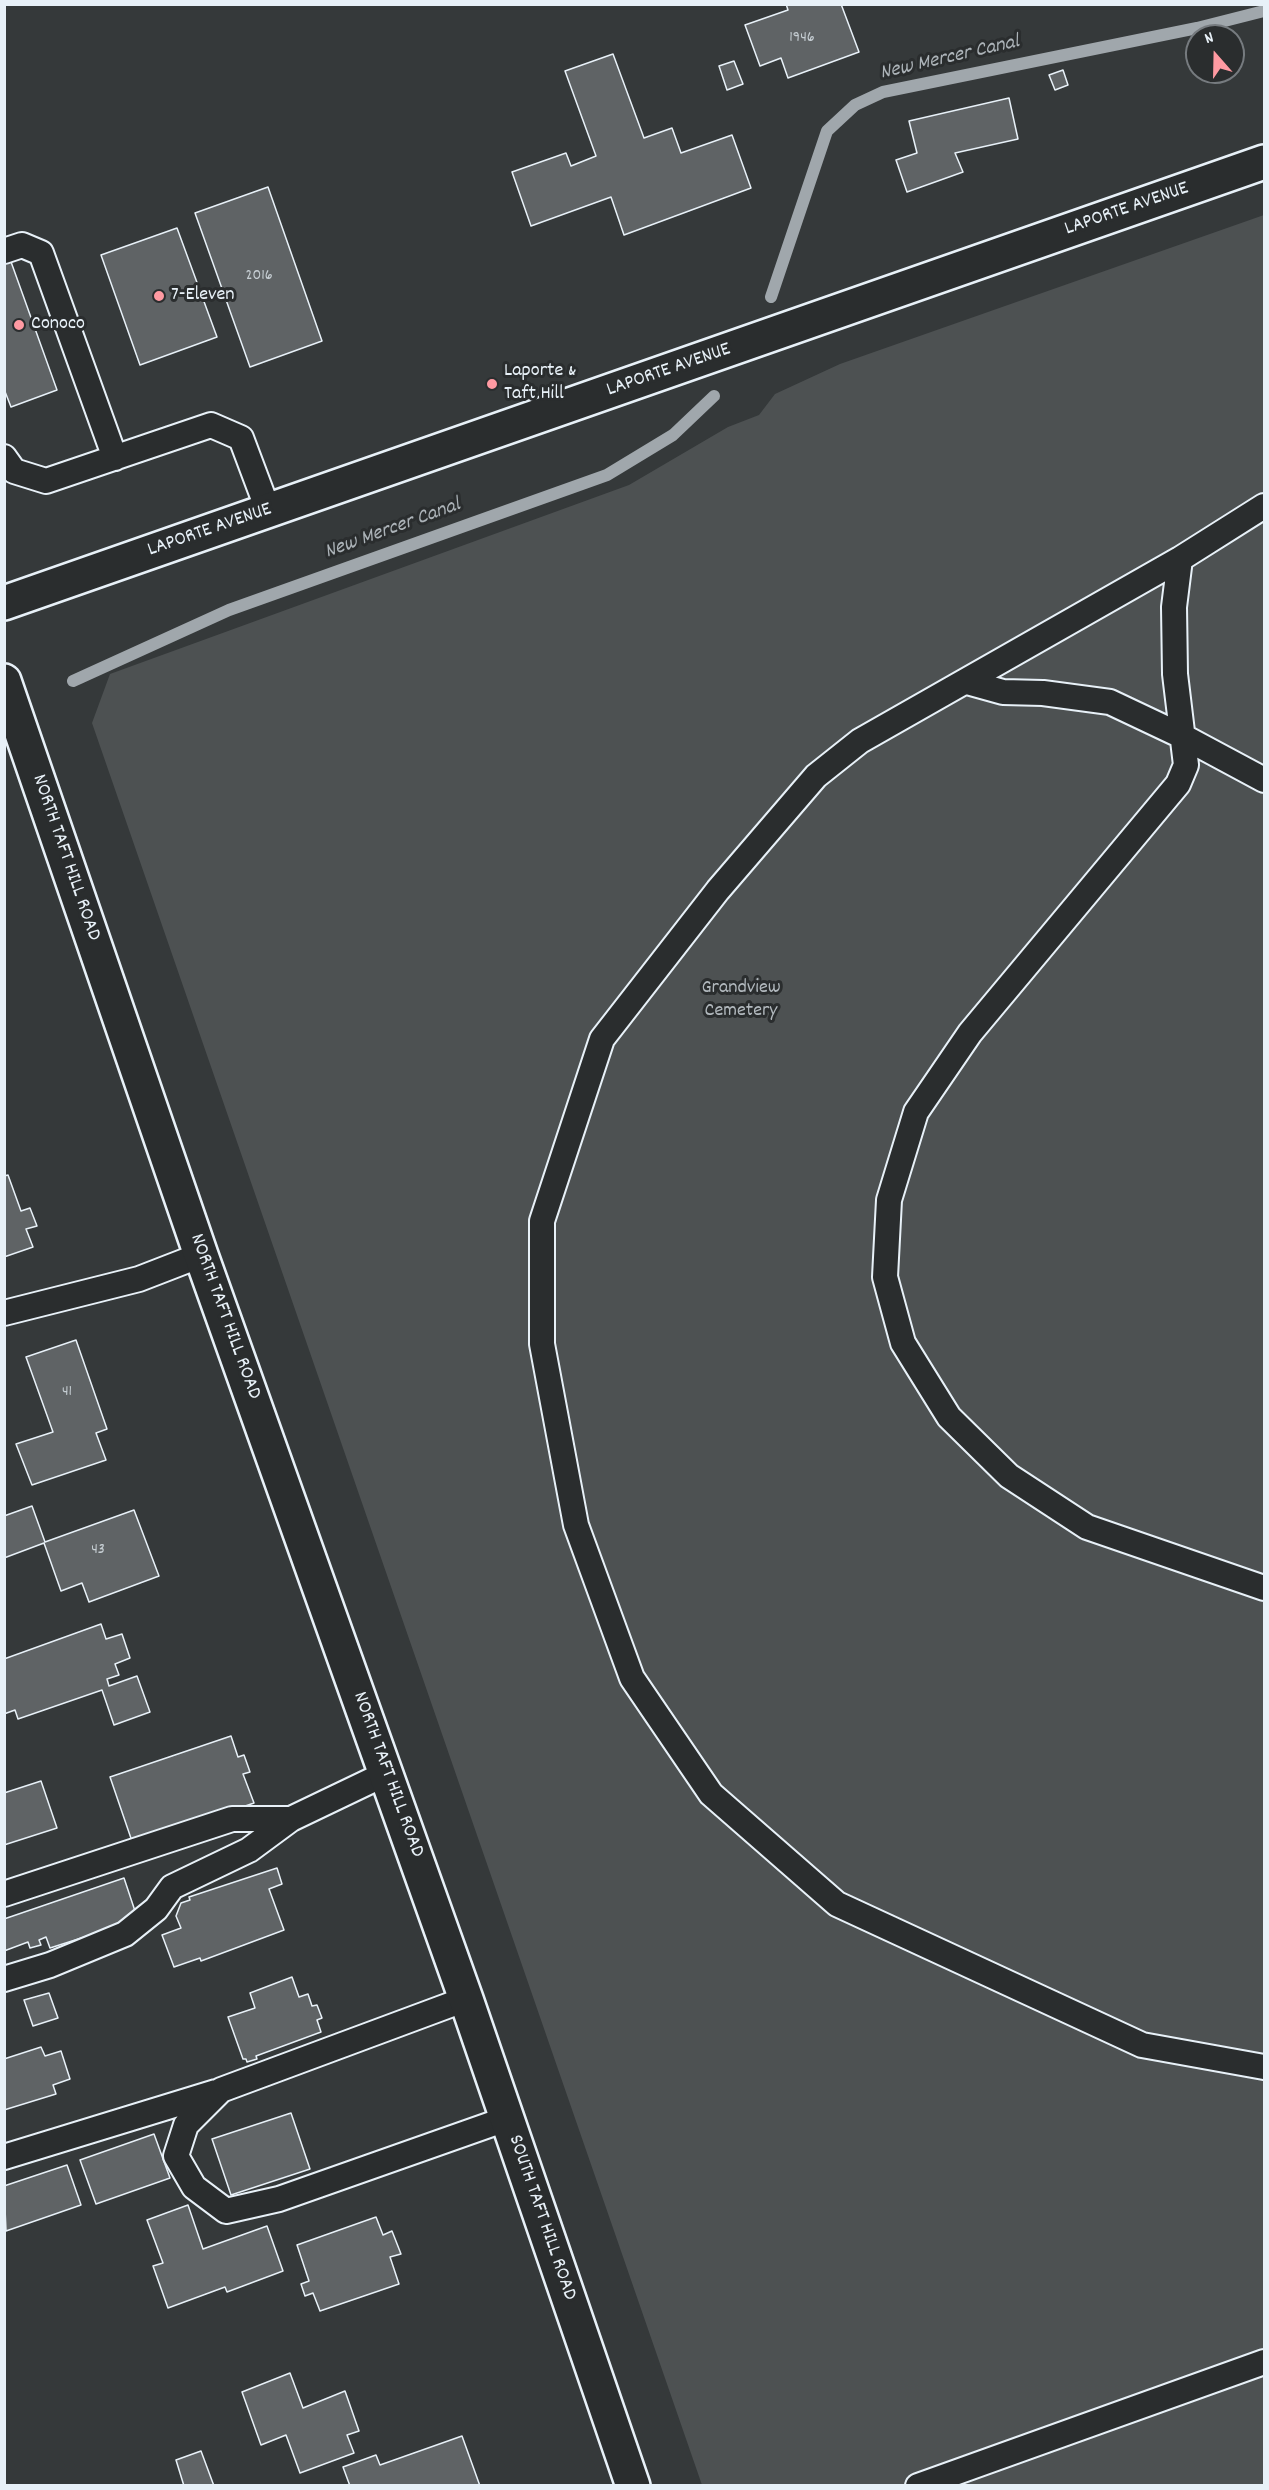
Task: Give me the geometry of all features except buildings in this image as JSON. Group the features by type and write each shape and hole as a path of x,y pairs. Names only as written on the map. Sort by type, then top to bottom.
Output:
{"main road":[{"name":"LAPORTE AVENUE","path":"4,603 1264,162"},
{"name":"NORTH TAFT HILL ROAD","path":"4,681 201,1255 449,1951"},
{"name":"SOUTH TAFT HILL ROAD","path":"449,1951 633,2486"}],"lane":[{"path":"4,251 22,245 41,253 115,458"},
{"path":"4,457 14,471 46,481 211,425 241,438 268,510"},
{"path":"1264,506 1180,559 860,741 816,776 718,890 602,1039 543,1221 542,1344 576,1525 632,1677 711,1794 837,1905 1142,2045 1264,2067"},
{"path":"1180,559 1174,607 1175,674 1186,765 1178,784 970,1033 916,1112 889,1200 885,1277 903,1343 949,1417 1009,1476 1087,1527 1264,1588"},
{"path":"967,682 1003,692 1043,693 1110,702 1184,737 1264,780"},
{"path":"4,1313 139,1279 201,1255"},
{"path":"4,1979 51,1965 125,1934 156,1909 172,1887 249,1850 291,1819 387,1773"},
{"path":"4,1894 232,1819 291,1819"},
{"path":"4,2157 221,2090 466,1999"},
{"path":"221,2090 186,2125 176,2156 194,2187 226,2211 279,2199 506,2119"},
{"path":"918,2486 1264,2361"}],"green space":[{"name":"Grandview Cemetery","path":"1264,215 1264,2485 702,2485 92,723 110,674 629,485 728,427 759,415 775,394 840,364"}],"waterway":[{"name":"New Mercer Canal","path":"771,297 827,131 855,105 883,92 1197,28 1264,11"},
{"name":"New Mercer Canal","path":"73,681 229,610 607,475 673,435 714,396"}],"place":[{"name":"7-Eleven","path":"159,296"},
{"name":"Conoco","path":"19,325"},
{"name":"Laporte & Taft Hill","path":"492,384"}]}
